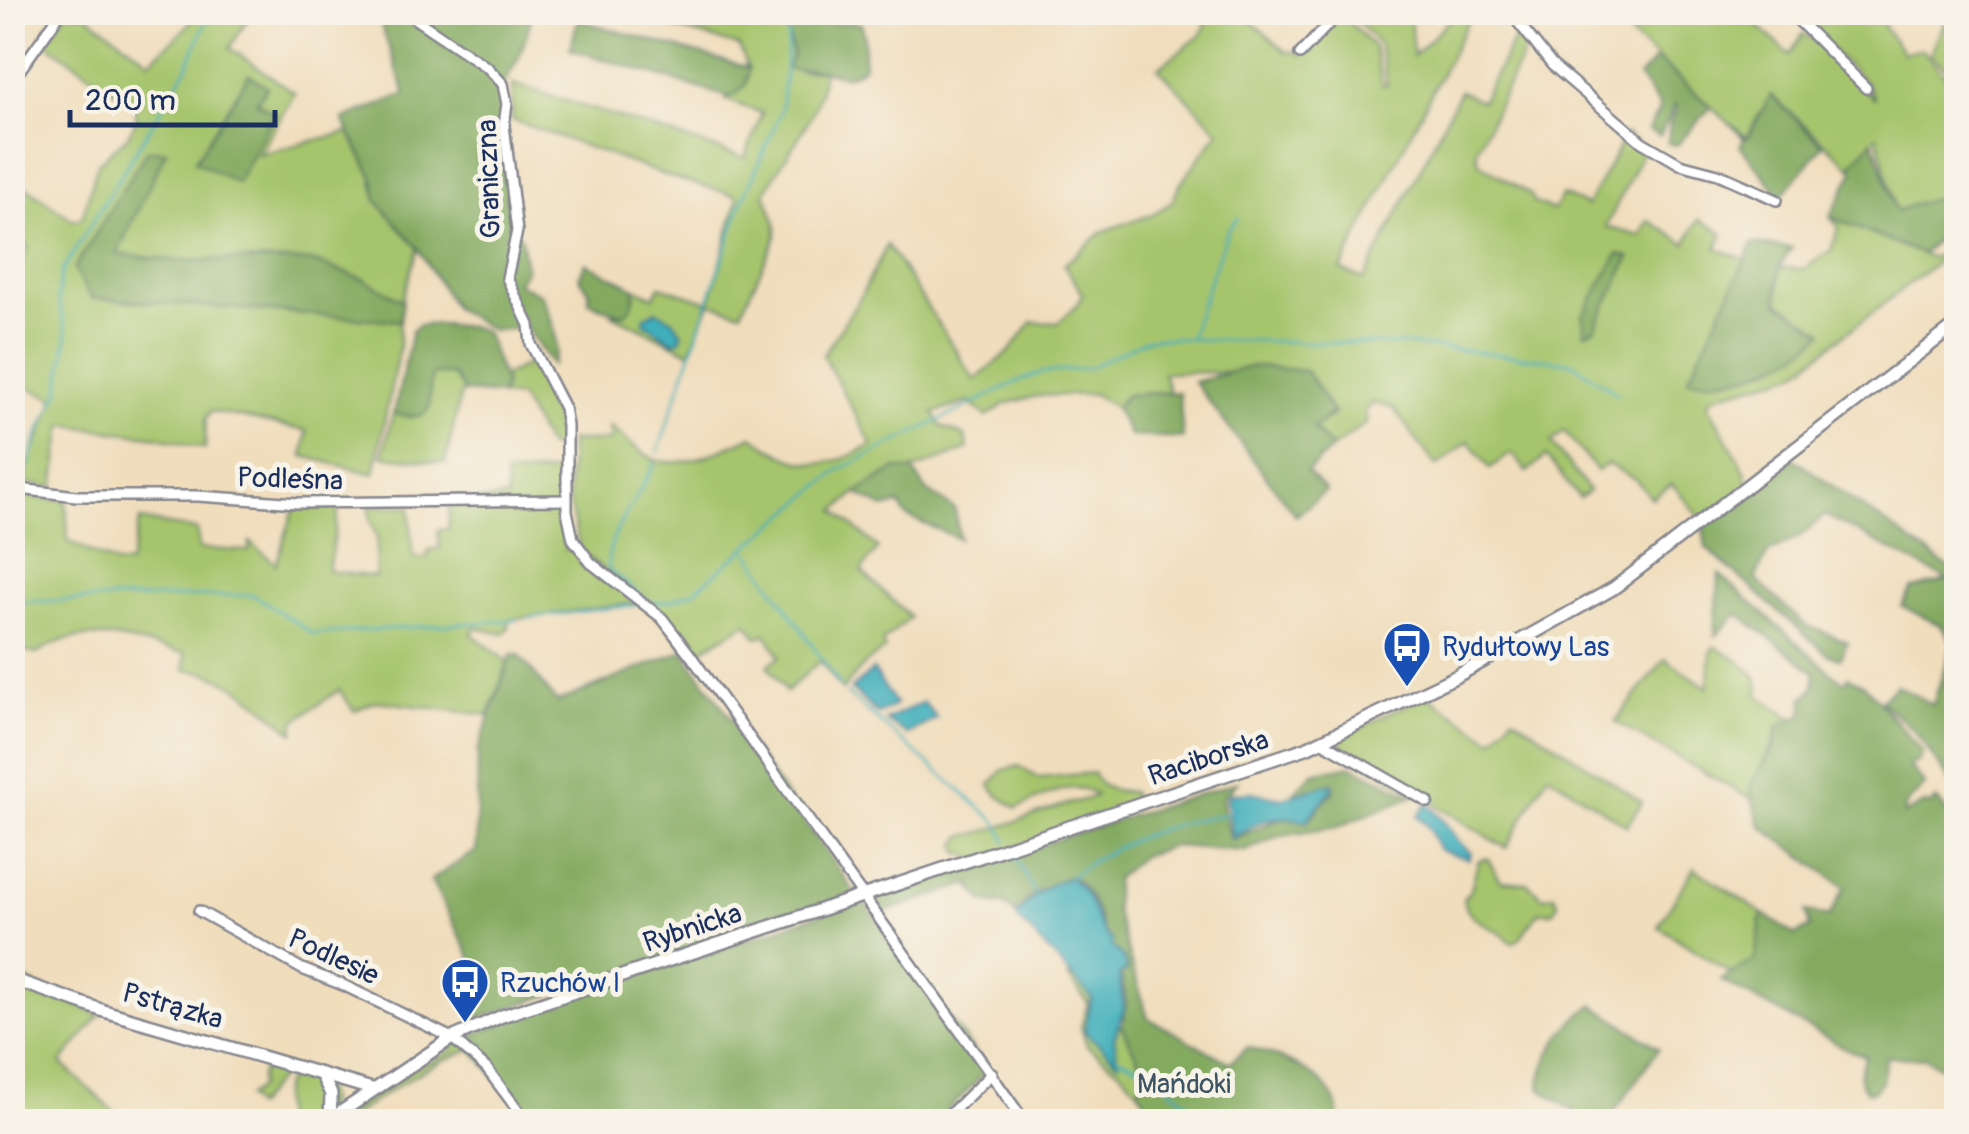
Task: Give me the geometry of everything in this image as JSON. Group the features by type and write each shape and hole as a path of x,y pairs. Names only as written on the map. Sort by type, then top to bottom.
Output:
{"main road":[{"name":"Raciborska","path":"864,898 1289,756 1457,676 1614,588 1956,325"},
{"name":"Rybnicka","path":"328,1120 452,1038 569,993 864,898"},
{"name":"Pstrązka","path":"12,979 104,1011 372,1089"},
{"path":"321,1074 332,1094 328,1120"}],"street":[{"path":"12,81 61,12"},
{"path":"370,12 387,12"},
{"name":"Graniczna","path":"405,12 488,68 503,84 507,104 504,126 517,230 507,278 529,325 530,344 564,408 566,500"},
{"path":"1300,54 1340,12"},
{"path":"1510,12 1552,65 1642,142 1680,164 1718,174 1776,200"},
{"path":"1790,12 1866,88"},
{"name":"Podleśna","path":"12,488 76,496 198,496 299,503 566,500"},
{"path":"566,500 580,550 662,618 769,761 1026,1122"},
{"path":"1321,741 1428,802"},
{"name":"Podlesie","path":"198,912 302,969 452,1038 487,1068 527,1122"},
{"path":"942,1122 992,1073"}],"green space":[{"path":"414,12 533,13 520,55 501,89 513,230 521,237 526,270 517,283 541,294 556,339 552,365 526,328 492,330 454,308 418,248 377,201 373,177 344,122 406,94 379,20"},
{"path":"66,13 84,13 150,61 185,29 196,13 251,13 230,48 295,93 259,154 349,132 373,178 377,201 418,248 400,306 399,348 374,474 303,456 307,431 211,411 206,418 205,449 159,437 63,425 54,488 20,482 54,398 13,381 13,282 28,247 13,238 12,177 73,220 82,218 98,163 127,137 137,119 134,105 46,43"},
{"path":"619,13 788,13 792,59 801,71 823,70 809,119 765,193 776,224 776,237 741,312 710,303 690,352 613,315 625,313 635,297 635,288 654,297 660,286 710,302 738,198 512,120 513,84 745,158 762,113 726,100 748,78 739,46"},
{"path":"788,13 822,13 828,23 861,23 864,66 848,75 786,69 793,56"},
{"path":"1200,13 1242,13 1286,52 1301,55 1342,15 1374,47 1382,85 1387,84 1379,45 1350,13 1410,13 1413,56 1456,13 1472,13 1341,270 1364,280 1460,91 1481,101 1516,36 1528,44 1476,151 1479,163 1531,195 1534,203 1553,210 1563,195 1587,206 1626,134 1644,149 1606,227 1640,236 1648,220 1686,244 1699,219 1723,233 1717,249 1754,266 1804,269 1831,250 1839,228 1830,217 1929,257 1946,255 1794,374 1721,394 1707,402 1746,473 1748,486 1703,521 1672,484 1652,498 1636,480 1607,464 1597,471 1564,431 1551,442 1589,491 1579,498 1546,456 1527,472 1512,453 1490,468 1469,441 1436,466 1393,408 1373,403 1365,411 1367,423 1332,448 1313,429 1334,414 1306,371 1163,373 1169,392 1127,395 1115,408 1093,394 1038,396 1005,404 987,417 969,402 934,413 941,426 965,436 968,449 913,470 896,469 856,493 836,511 878,548 861,571 910,617 882,642 885,649 867,662 842,690 820,661 786,692 768,665 780,656 766,634 757,637 747,623 691,656 662,618 580,550 568,497 570,441 611,441 609,426 643,453 666,462 705,456 753,436 783,455 811,463 839,460 872,445 823,355 860,298 887,245 975,380 1010,351 1032,322 1058,323 1083,294 1064,265 1103,231 1151,215 1172,202 1219,131 1158,68 1200,36 1206,25"},
{"path":"1606,13 1744,13 1790,55 1803,34 1821,44 1875,100 1867,83 1792,13 1895,13 1883,26 1903,53 1922,49 1956,88 1956,214 1896,211 1877,136 1850,166 1771,95 1746,138"},
{"path":"578,20 749,68 746,84 736,95 728,97 570,49"},
{"path":"1945,22 1956,31 1956,77 1930,54"},
{"path":"1656,59 1711,107 1677,145 1668,143 1675,105 1660,136 1648,130 1660,108 1639,77"},
{"path":"249,74 267,87 257,102 275,113 237,183 195,161"},
{"path":"1771,95 1823,145 1781,197 1740,146 1744,139 1733,126 1747,138"},
{"path":"1873,140 1896,211 1932,198 1956,212 1943,234 1922,254 1830,217 1854,170 1850,166"},
{"path":"147,150 166,151 117,254 171,260 312,261 363,279 403,301 400,321 91,298 74,269"},
{"path":"1753,244 1792,248 1779,267 1778,302 1824,332 1795,355 1761,370 1724,379 1688,379"},
{"path":"1618,254 1630,257 1595,328 1585,333 1583,316"},
{"path":"586,263 635,288 630,308 619,313 589,302 589,291 579,277"},
{"path":"419,325 473,327 485,332 505,383 502,395 465,392 452,374 433,374 426,412 394,414 412,331"},
{"path":"535,361 561,413 561,449 548,447 520,398 501,396 503,376"},
{"path":"1253,366 1306,371 1333,412 1313,429 1332,448 1307,472 1326,491 1296,516 1194,382"},
{"path":"433,374 455,377 465,392 461,393 445,463 382,456 394,410 395,414 412,417 429,408 431,378"},
{"path":"1179,392 1183,438 1130,436 1115,408 1126,395"},
{"path":"1793,458 1956,573 1956,780 1952,784 1914,730 1881,701 1896,685 1933,705 1953,642 1941,626 1902,606 1912,589 1948,580 1825,515 1799,537 1768,553 1755,579 1805,625 1848,642 1840,658 1829,655 1706,548 1703,527"},
{"path":"896,469 913,470 927,491 955,509 959,539 906,516 899,504 884,508 856,493"},
{"path":"561,472 565,550 572,544 638,603 509,620 509,628 503,634 475,627 472,634 508,662 489,715 376,701 354,711 339,690 295,721 294,733 230,683 185,670 185,653 90,637 53,644 37,654 13,649 12,494 66,501 68,541 116,564 129,565 140,520 197,530 199,549 249,551 250,542 276,564 295,507 339,507 328,571 375,577 377,537 370,506 410,506 413,558 428,557 428,550 440,548 438,530 448,529 450,502 507,498 505,475"},
{"path":"1719,574 1835,676 1844,682 1848,677 1865,685 1923,753 1918,762 1909,765 1925,785 1906,805 1904,815 1937,800 1950,816 1956,816 1956,1076 1926,1058 1886,1057 1882,1082 1874,1091 1867,1092 1860,1078 1866,1056 1721,980 1755,959 1762,913 1795,935 1810,927 1806,911 1829,917 1845,887 1761,826 1751,794 1752,782 1775,745 1778,726 1804,713 1804,697 1814,689 1815,672 1738,614 1715,636"},
{"path":"1715,646 1752,671 1758,695 1794,719 1778,727 1758,772 1753,800 1615,722 1665,659 1708,688"},
{"path":"683,651 856,894 476,1019 473,1014 490,994 431,880 476,851 478,751 511,655 519,655 557,702"},
{"path":"1426,695 1493,740 1513,716 1642,802 1627,826 1548,774 1506,848 1340,746 1343,736"},
{"name":"Mańdoki","path":"1351,765 1413,796 1337,827 1276,837 1246,851 1172,846 1142,856 1115,879 1115,910 1148,1018 1230,1063 1248,1047 1307,1072 1331,1093 1338,1121 1159,1121 1138,1090 1145,1073 1122,1027 1126,1003 1121,974 1128,971 1127,966 1110,945 1087,892 1070,876 1034,893 1016,914 1005,905 984,902 969,884 884,912 877,902 879,896 1237,782 1222,799 1231,840 1284,816 1307,822 1334,790 1333,783 1291,796 1313,773"},
{"path":"1019,766 1038,778 1093,773 1108,789 1132,792 1135,808 977,860 959,852 957,845 963,836 1096,795 1087,790 1067,789 1017,808 998,796 990,785 1003,770"},
{"path":"1487,858 1501,881 1527,883 1543,897 1554,895 1558,904 1553,912 1539,912 1512,943 1476,919 1463,899 1471,889 1478,861"},
{"path":"1694,868 1762,913 1755,959 1732,974 1658,926"},
{"path":"863,900 988,1070 937,1121 532,1121 463,1038 569,998"},
{"path":"12,974 100,1015 61,1063 114,1112 105,1121 13,1121"},
{"path":"1067,976 1082,983 1093,998 1085,1031 1117,1061 1114,1038 1119,1025 1122,1027 1145,1073 1138,1090 1122,1072 1087,1046 1081,1027 1088,1003"},
{"path":"1593,1005 1659,1048 1608,1121 1587,1121 1540,1088 1545,1064 1558,1041 1574,1020"},
{"path":"463,1038 474,1049 423,1071 345,1121 334,1122 407,1071 444,1055"},
{"path":"273,1064 281,1071 280,1077 255,1107 247,1097 260,1086 264,1070"},
{"path":"297,1072 314,1079 328,1097 318,1121 283,1122 284,1088"}],"water":[{"path":"657,311 673,320 682,333 680,340 674,342 644,322 645,317"},
{"path":"873,670 896,705 878,714 851,689"},
{"path":"923,702 937,718 907,735 886,720"},
{"path":"1332,783 1333,788 1306,821 1268,819 1233,838 1227,799 1231,793 1252,792 1282,798"},
{"path":"1427,804 1471,853 1469,859 1439,850 1417,816"},
{"path":"1069,878 1085,893 1127,970 1119,975 1124,1009 1114,1038 1118,1062 1084,1031 1092,998 1016,916 1046,887"}],"waterway":[{"path":"22,486 39,432 60,391 67,335 58,298 61,273 186,69 210,12"},
{"path":"658,452 740,207 781,111 791,12"},
{"path":"1190,336 1228,229 1238,218"},
{"path":"655,462 617,529 609,556 609,570 650,603 693,592 839,470 1017,382 1040,373 1088,368 1145,340 1411,345 1571,362 1618,394"},
{"path":"12,550 22,494"},
{"path":"746,548 841,687"},
{"path":"12,602 254,595 313,634 517,620"},
{"path":"528,618 637,605"},
{"path":"846,693 997,822 1007,842"},
{"path":"1069,878 1124,844 1187,822 1229,814"},
{"path":"1014,854 1035,894"},
{"path":"1117,1057 1154,1073 1201,1115 1202,1122"}],"place":[{"name":"Rydułtowy Las","path":"1407,688"},
{"name":"Rzuchów I","path":"465,1024"}]}
